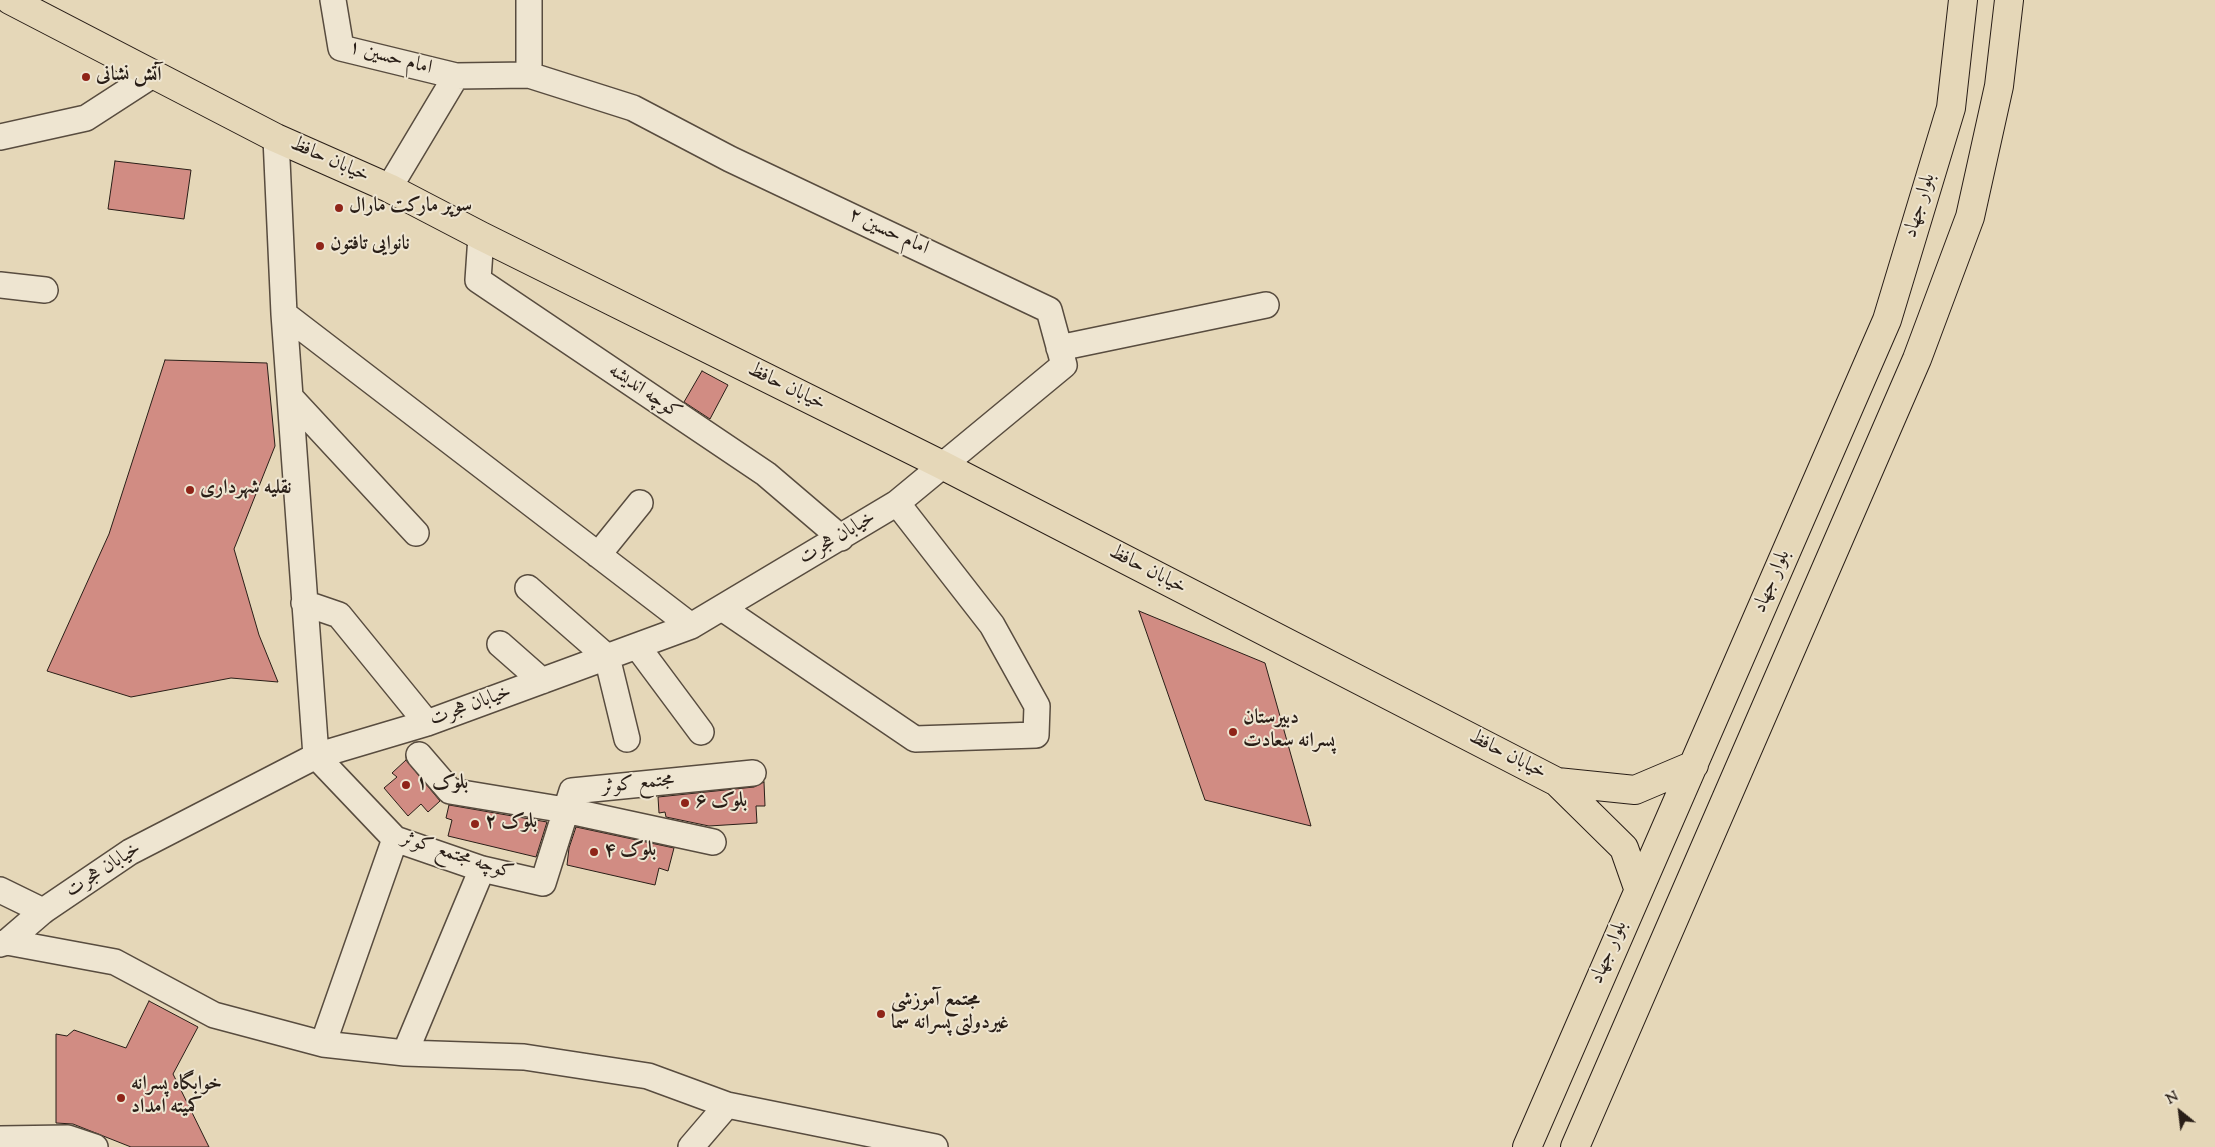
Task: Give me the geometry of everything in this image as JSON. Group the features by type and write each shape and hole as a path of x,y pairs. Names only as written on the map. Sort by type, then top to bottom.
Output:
{"main road":[{"name":"خیابان حافظ","path":"10,0 276,138 389,188 481,236 942,465 1557,782"},
{"name":"بلوار جهاد","path":"1527,1147 1638,888 1694,765 1887,320 1951,108 1963,0"},
{"path":"1574,1147 1917,359 1970,216 1999,86 2009,0"},
{"path":"1557,782 1635,790 1694,765"},
{"path":"1557,782 1624,848 1638,888"}],"street":[{"name":"امام حسین ۱","path":"333,0 340,48 456,76"},
{"path":"389,188 456,76 528,75 529,0"},
{"path":"0,138 86,118 154,74"},
{"name":"امام حسین ۲","path":"528,75 633,108 730,159 1050,310 1064,365 942,465"},
{"path":"276,138 284,314 316,756"},
{"name":"کوچه اندیشه","path":"481,236 478,280 766,474 841,538"},
{"path":"0,285 45,290"},
{"path":"1059,348 1266,305"},
{"path":"284,314 691,626"},
{"path":"290,397 416,533"},
{"name":"خیابان هجرت","path":"4,943 43,911 130,852 316,756 427,723 691,626 897,503 942,465"},
{"path":"598,554 640,503"},
{"path":"722,608 915,739 1036,735 1037,706 992,625 897,503"},
{"path":"528,588 607,657 626,739"},
{"path":"304,603 338,615 427,723"},
{"path":"500,644 542,681"},
{"path":"637,646 701,732"},
{"name":"مجتمع کوثر","path":"418,755 450,791 565,810 713,842"},
{"name":"کوچه مجتمع کوثر","path":"316,756 395,839 482,869 543,883"},
{"name":"مجتمع کوثر","path":"543,883 572,792 753,773"},
{"path":"323,1044 395,839"},
{"path":"405,1053 482,869"},
{"path":"0,890 43,911"},
{"path":"4,943 115,962 214,1015 323,1044 405,1053 524,1057 648,1076 727,1105 934,1147"},
{"path":"691,1147 727,1105"},
{"path":"0,1139 68,1138 95,1147"}],"building":[{"path":"115,161 191,170 184,219 108,209"},
{"name":"نقلیه شهرداری","path":"165,360 267,363 275,446 234,549 259,635 278,682 231,678 131,697 47,671 109,534"},
{"path":"702,371 728,385 710,419 684,402"},
{"name":"دبیرستان پسرانه سعادت","path":"1139,611 1265,663 1311,826 1205,800"},
{"name":"بلوک ۱","path":"406,760 440,801 428,812 421,804 408,816 384,788 397,777 392,773"},
{"path":"764,782 765,806 756,806 757,823 709,826 666,817 665,812 659,813 658,797 754,787"},
{"path":"449,805 547,822 536,857 448,836 452,820 446,818"},
{"path":"576,827 674,848 668,871 659,868 655,885 567,865 569,848"},
{"name":"خوابگاه پسرانه کمیته امداد","path":"149,1001 198,1027 173,1074 209,1147 131,1147 73,1124 56,1123 56,1034 67,1036 74,1030 126,1048"}],"place":[{"name":"آتش نشانی","path":"86,77"},
{"name":"سوپر مارکت مارال","path":"339,208"},
{"name":"نانوایی تافتون","path":"320,246"},
{"name":"نقلیه شهرداری","path":"190,490"},
{"name":"دبیرستان پسرانه سعادت","path":"1233,732"},
{"name":"بلوک ۱","path":"406,785"},
{"name":"بلوک ۶","path":"685,803"},
{"name":"بلوک ۲","path":"475,824"},
{"name":"بلوک ۴","path":"594,852"},
{"name":"مجتمع آموزشی غیردولتی پسرانه سما","path":"881,1014"},
{"name":"خوابگاه پسرانه کمیته امداد","path":"121,1098"}]}
